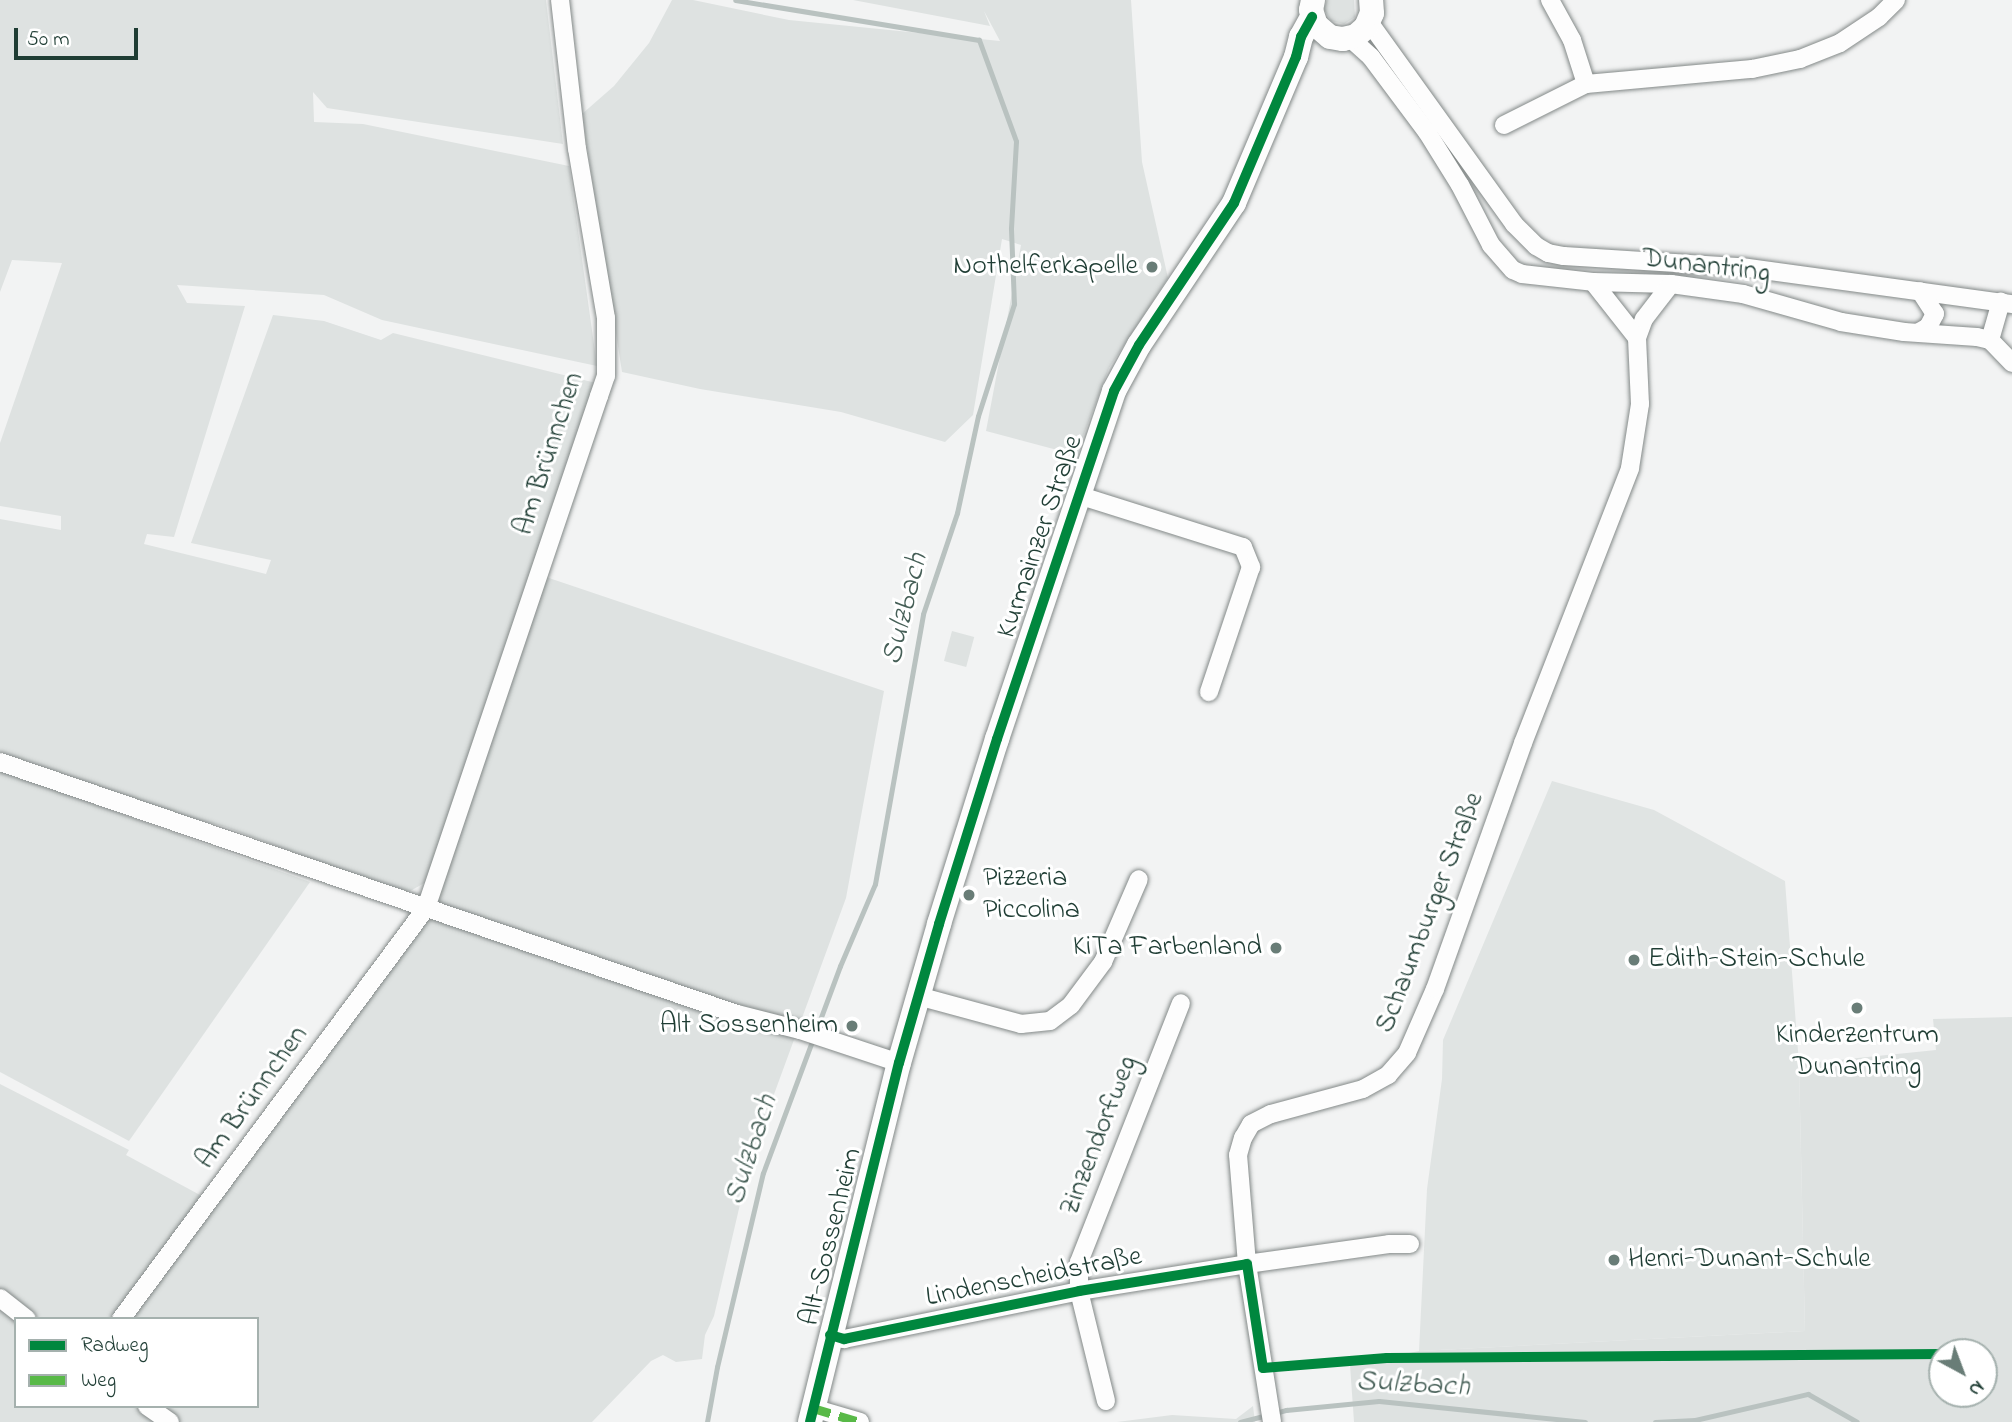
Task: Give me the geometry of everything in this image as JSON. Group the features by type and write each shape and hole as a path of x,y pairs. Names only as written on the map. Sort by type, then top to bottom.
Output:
{"main road":[{"path":"1296,57 1340,37 1361,32 1371,6"},
{"path":"1312,9 1322,32 1340,37"},
{"name":"Kurmainzer Straße","path":"899,1063 981,788 1078,495 1124,370 1234,203 1296,57 1312,9"},
{"name":"Alt-Sossenheim","path":"811,1415 899,1063"}],"street":[{"name":"Am Brünnchen","path":"122,1317 426,908 606,376 606,318 577,149 560,0"},
{"path":"1550,0 1572,40 1586,84"},
{"path":"1504,125 1586,84 1752,69 1800,59 1840,43 1879,17 1896,0"},
{"name":"Dunantring","path":"1340,37 1371,57 1437,148 1493,248 1513,270 1522,274 1593,282 1671,284 1743,294 1841,322 1990,340 2006,303 1741,267 1563,256 1536,246 1514,224 1456,144 1371,6"},
{"path":"1437,148 1456,144"},
{"path":"1477,221 1477,213 1495,196"},
{"path":"1493,248 1512,231 1514,224"},
{"path":"1593,282 1637,338"},
{"path":"1637,338 1644,319 1671,284"},
{"path":"1919,332 1928,327 1935,314 1920,291"},
{"name":"Schaumburger Straße","path":"1272,1422 1247,1264 1238,1156 1251,1124 1271,1114 1363,1089 1388,1075 1407,1053 1435,989 1522,743 1630,468 1640,404 1637,338"},
{"path":"1990,340 2012,363"},
{"path":"1078,495 1243,547 1251,567 1209,692"},
{"path":"0,762 737,1014 804,1032 899,1063"},
{"path":"918,996 1021,1024 1050,1021 1071,1005 1102,962 1139,879"},
{"name":"Zinzendorfweg","path":"1106,1401 1079,1291 1079,1262 1181,1003"},
{"name":"Lindenscheidstraße","path":"831,1335 844,1339 1079,1291 1247,1264 1410,1244"},
{"path":"0,1298 24,1317"},
{"path":"150,1408 170,1422"},
{"path":"811,1415 860,1422"}],"shaded area":[{"path":"0,0 546,0 563,144 327,108 313,92 314,122 363,124 569,166 597,366 382,320 324,295 177,285 187,303 245,306 174,537 147,534 144,544 266,574 271,560 191,543 273,315 324,321 381,340 393,333 596,383 426,882 405,894 226,827 187,817 0,752 0,519 61,530 61,516 0,506 0,443 62,263 12,260 0,292"},
{"path":"672,0 693,0 789,20 1000,41 984,11 990,26 853,0 1131,0 1142,162 1168,278 1109,368 1076,455 986,431 1021,245 1002,239 973,415 945,442 841,412 700,389 622,372 582,114 614,86 649,43"},
{"path":"1327,0 1354,0 1355,17 1344,24 1331,21 1324,9"},
{"path":"546,577 884,691 846,898 751,1157 714,1316 705,1335 702,1359 676,1362 663,1355 651,1361 592,1422 0,1422 0,1308 14,1319 14,1408 259,1408 259,1317 131,1317 429,919 506,686"},
{"path":"952,631 974,637 966,667 944,661"},
{"path":"0,770 310,882 129,1141 0,1072"},
{"path":"1552,781 1654,810 1785,881 1799,1064 1805,1331 1419,1351 1427,1189 1442,1079 1443,1040"},
{"path":"2012,1017 2012,1422 1354,1422 1350,1365 1419,1351 1805,1331 1799,1064 1936,1050 1933,1019"},
{"path":"0,1084 129,1150 126,1155 200,1195 199,1209 117,1317 37,1317 17,1301 0,1298"},
{"path":"1253,1406 1255,1422 1117,1422 1172,1415 1236,1419"}],"waterway":[{"name":"Sulzbach","path":"707,1422 717,1367 763,1173 840,966 875,884 923,614 957,513 978,416 1014,304 1011,228 1016,141 979,40 735,0"},
{"name":"Sulzbach","path":"1655,1422 1695,1420 1808,1394 1857,1422"},
{"name":"Sulzbach","path":"1240,1422 1286,1410 1379,1401 1585,1422"}],"marked path":[{"path":"813,1408 860,1422"}],"cycle path":[{"path":"810,1422 899,1063 939,924 997,739 1114,391 1139,345 1234,203 1296,57 1301,37 1312,17"},
{"path":"830,1335 844,1339 1079,1291 1247,1264 1263,1368 1387,1358 1928,1354"}],"place":[{"name":"Nothelferkapelle","path":"1152,267"},
{"name":"Pizzeria Piccolina","path":"969,895"},
{"name":"KiTa Farbenland","path":"1276,948"},
{"name":"Edith-Stein-Schule","path":"1634,960"},
{"name":"Kinderzentrum Dunantring","path":"1857,1008"},
{"name":"Alt Sossenheim","path":"852,1026"},
{"name":"Henri-Dunant-Schule","path":"1614,1260"}]}
